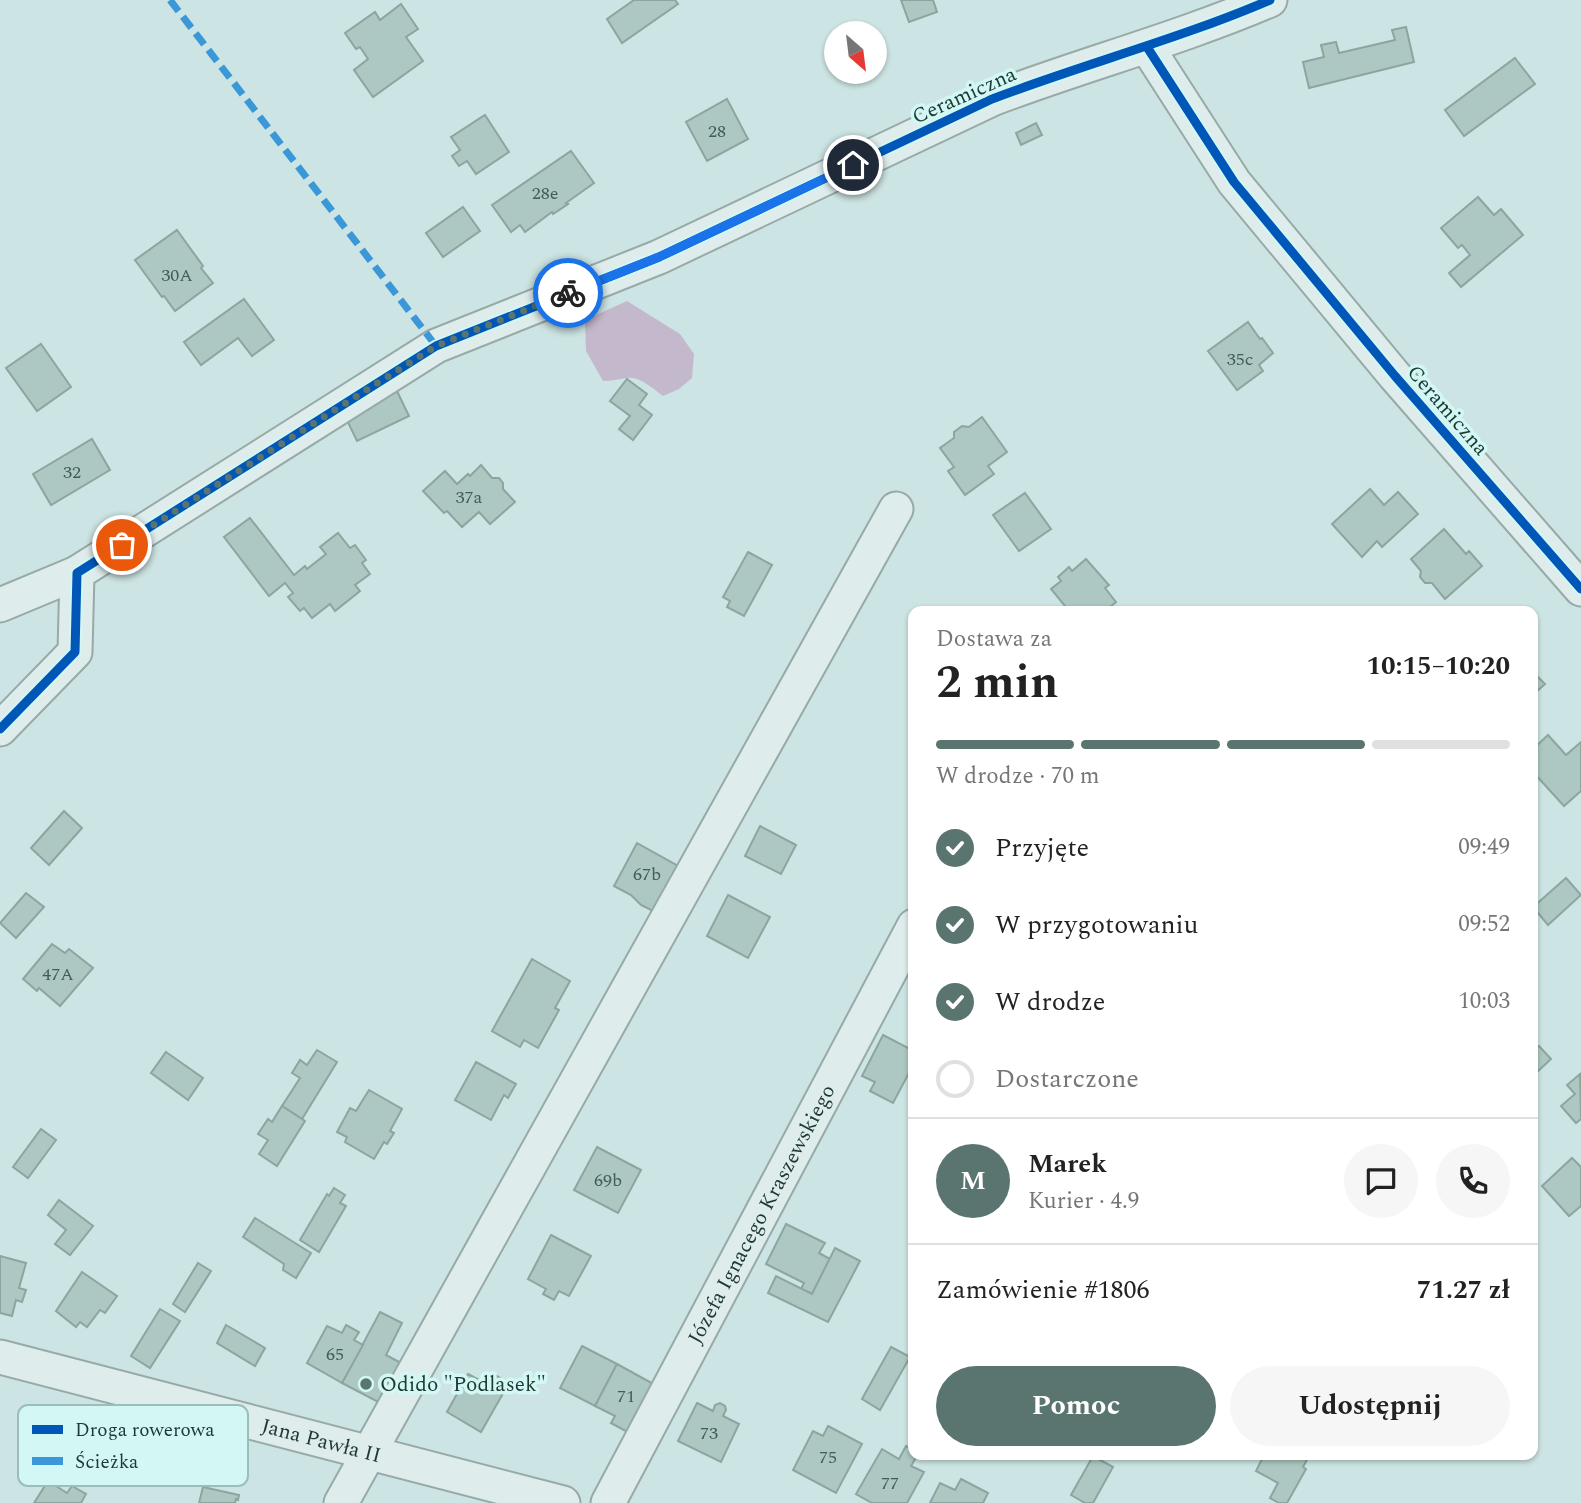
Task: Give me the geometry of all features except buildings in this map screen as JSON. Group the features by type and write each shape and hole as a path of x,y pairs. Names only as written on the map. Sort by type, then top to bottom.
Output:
{"street":[{"name":"Ceramiczna","path":"0,605 77,573 436,346 659,257 992,99 1147,47 1270,0"},
{"name":"Ceramiczna","path":"1147,47 1234,182 1395,376 1581,589"},
{"path":"341,1503 896,509"},
{"path":"0,729 75,652 77,573"},
{"name":"Józefa Ignacego Kraszewskiego","path":"608,1503 908,937"},
{"name":"Jana Pawła II","path":"0,1357 184,1405"},
{"name":"Jana Pawła II","path":"248,1422 563,1503"}],"shaded area":[{"path":"627,301 680,334 694,354 692,378 679,389 663,396 637,379 603,381 586,351 585,320"}],"marked path":[{"path":"170,0 436,346"}],"cycle path":[{"path":"0,729 75,652 77,573 436,346 659,257 992,99 1201,27 1270,0"},
{"path":"1147,47 1234,182 1395,376 1581,589"}],"way so far":[{"path":"122,545 436,346 568,293"}],"place":[{"name":"Odido \"Podlasek\"","path":"366,1384"}],"route":[{"path":"568,293 659,257 853,165"}]}
